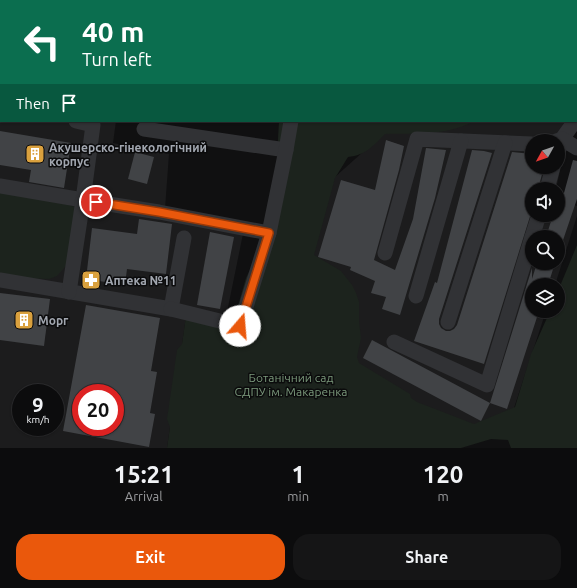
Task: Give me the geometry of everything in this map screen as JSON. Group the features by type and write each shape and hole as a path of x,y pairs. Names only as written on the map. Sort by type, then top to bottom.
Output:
{"lane":[{"path":"69,292 93,125 80,122"},
{"path":"0,280 171,309 240,326 269,233 291,122"},
{"path":"565,135 574,122"},
{"path":"144,129 286,150"},
{"path":"385,253 417,139 525,144"},
{"path":"416,296 461,141"},
{"path":"448,322 506,143"},
{"path":"565,145 577,148"},
{"path":"0,186 159,212 269,233"},
{"path":"171,309 184,238"},
{"path":"394,342 487,385 525,260"}],"shaded area":[{"path":"0,122 116,122 113,143 169,154 165,209 244,229 224,327 186,317 167,448 0,448"},
{"path":"420,122 577,122 577,130 565,148 565,134 525,134 525,174 559,174 558,182 525,182 525,222 565,222 565,201 577,206 577,216 565,254 565,230 525,230 525,270 560,270 557,278 525,278 525,318 544,318 514,408 475,425 408,400 355,368 310,254 335,177 383,134"}],"green space":[{"name":"Ботанічний сад СДПУ ім. Макаренка","path":"279,122 473,122 453,129 431,133 385,134 373,146 364,152 348,157 335,178 314,255 341,271 352,285 356,293 359,302 361,338 357,357 359,363 410,394 411,398 417,402 474,424 515,407 531,354 547,318 565,318 565,278 563,278 577,245 577,448 511,448 508,440 491,439 461,448 167,448 170,427 167,419 177,350 182,344 186,316 232,326 246,278 259,251 279,177"},
{"path":"0,191 33,194 75,207 72,259 57,276 49,279 0,277"}],"building":[{"name":"Акушерско-гінекологічний корпус","path":"0,131 71,143 64,188 29,182 31,170 0,165"},
{"path":"386,140 404,146 399,170 374,260 395,270 413,219 426,148 446,150 435,198 400,315 382,309 386,297 371,293 375,281 350,270 351,267 318,257 341,180 375,190"},
{"path":"472,150 492,153 439,319 441,328 446,331 450,331 457,325 512,152 525,153 525,174 542,174 540,182 525,182 525,222 528,222 484,364 414,341 435,282 437,283"},
{"path":"135,152 154,157 147,184 128,179"},
{"path":"573,160 577,161 577,199 565,234 565,230 548,230 551,222 565,222 565,189"},
{"path":"139,219 172,224 166,274 127,269 125,285 86,279 92,228 137,234"},
{"path":"210,232 234,237 220,309 197,305"},
{"path":"531,270 532,278 529,278"},
{"path":"535,270 553,270 550,278 532,278"},
{"path":"525,290 525,318 537,318 507,409 490,403"},
{"name":"Морг","path":"0,293 50,299 44,346 0,340"},
{"path":"86,305 160,318 151,371 157,372 150,413 155,414 149,447 90,436 124,436 124,384 72,384 72,433 64,431 64,426"},
{"path":"372,340 490,403 481,421 363,358"}],"place":[{"name":"Акушерско-гінекологічний корпус","path":"35,154"},
{"name":"Аптека №11","path":"91,280"},
{"name":"Морг","path":"24,320"}],"route":[{"path":"96,202 159,212 269,233 240,326"}]}
